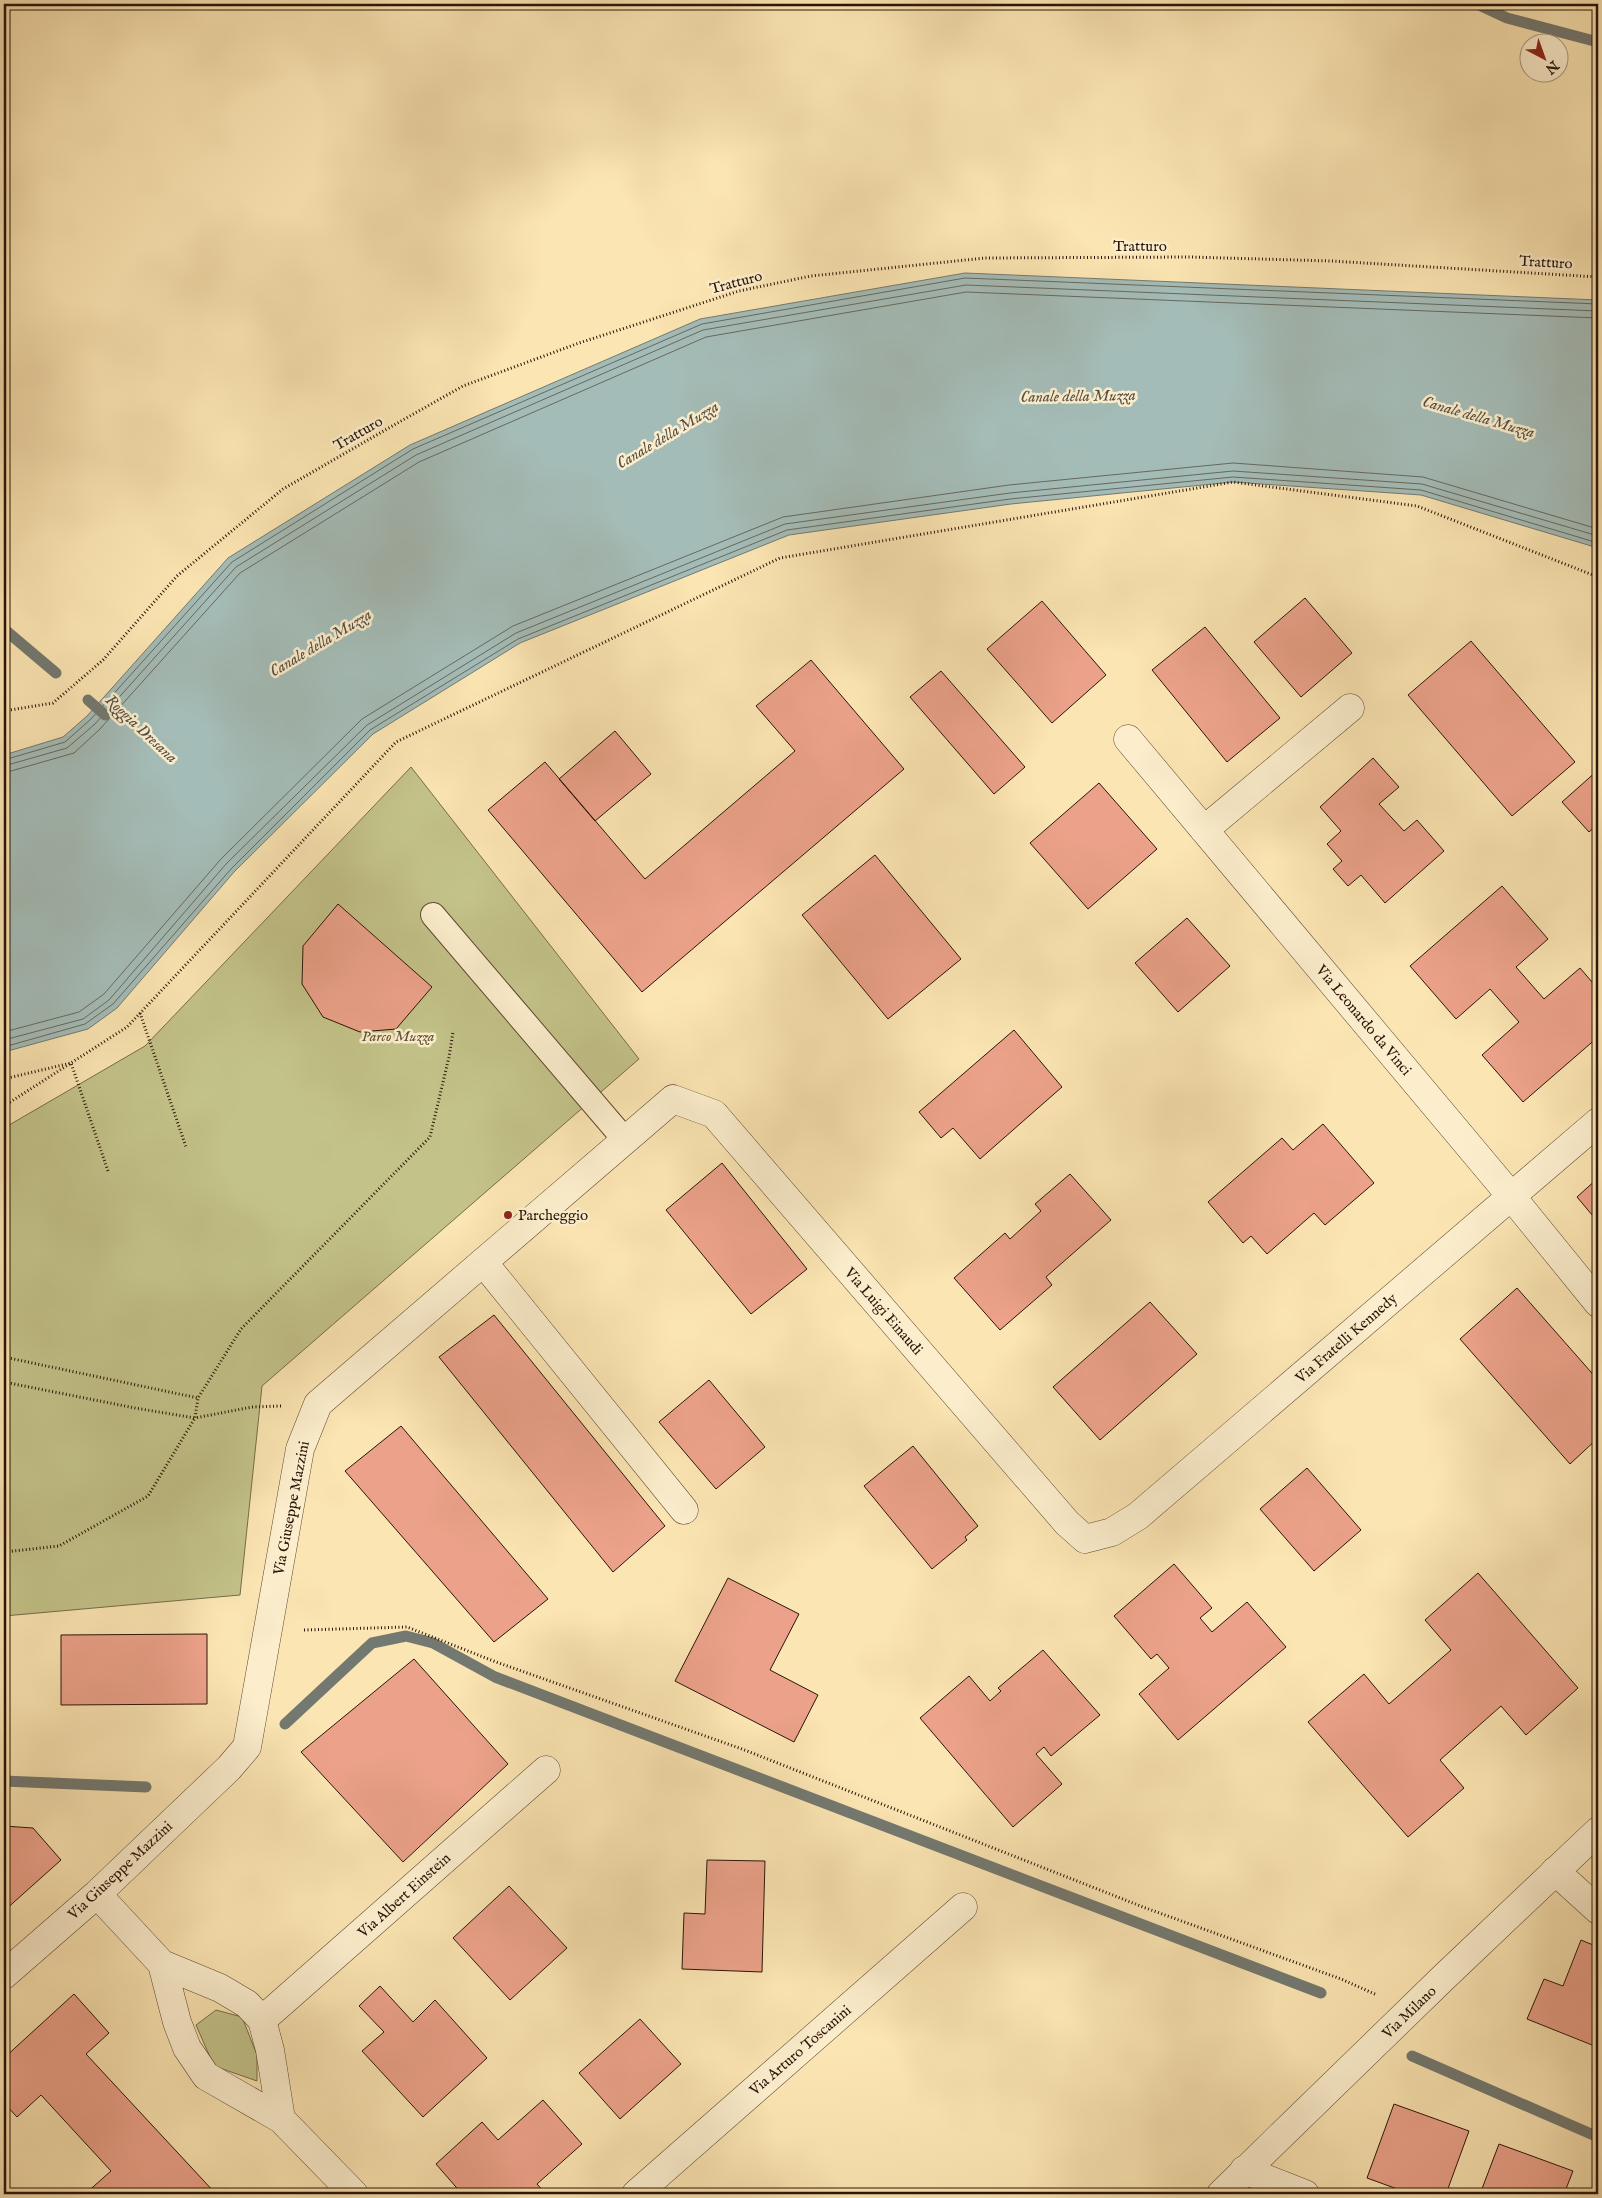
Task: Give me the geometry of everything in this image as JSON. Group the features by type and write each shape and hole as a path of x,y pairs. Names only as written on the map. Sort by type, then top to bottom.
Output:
{"street":[{"path":"1204,830 1350,708"},
{"name":"Via Leonardo da Vinci","path":"1128,739 1511,1196 1598,1303"},
{"name":"Via Giuseppe Mazzini","path":"4,1975 97,1894 229,1768 247,1747 300,1449 318,1404 673,1099"},
{"name":"Via Luigi Einaudi","path":"673,1099 714,1114 1067,1523 1085,1539"},
{"name":"Via Fratelli Kennedy","path":"1085,1539 1112,1532 1138,1516 1598,1122"},
{"path":"483,1262 684,1510"},
{"name":"Via Albert Einstein","path":"262,2020 546,1770"},
{"name":"Via Milano","path":"1221,2194 1408,2011 1598,1831"},
{"path":"1556,1871 1598,1910"},
{"path":"97,1894 162,1964 220,1988 247,2004 262,2020 270,2050 281,2119"},
{"name":"Via Arturo Toscanini","path":"636,2194 963,1907"},
{"path":"162,1964 177,2022 187,2048 206,2076 281,2119 354,2194"},
{"path":"177,2022 195,1997 220,1988"},
{"path":"1244,2170 1305,2194"}],"lane":[{"path":"433,915 625,1140"}],"path":[{"name":"Tratturo","path":"4,711 54,703 103,660 178,576 192,563 283,489 387,429 463,386 579,343 739,291 811,276 985,258 1190,257 1331,261 1598,277"},
{"path":"4,1106 127,1027 396,742 780,558 1233,482 1417,506 1598,577"},
{"path":"140,1014 186,1147"},
{"path":"4,1552 59,1546 148,1496 195,1418 198,1398 241,1328 430,1137 453,1032"},
{"path":"4,1080 71,1063"},
{"path":"71,1063 108,1170"},
{"path":"4,1357 198,1398"},
{"path":"4,1382 195,1418 252,1407 290,1405"},
{"path":"268,1631 407,1627 496,1662 742,1749 1143,1908 1341,1979 1408,2011"}],"green space":[{"name":"Parco Muzza","path":"411,767 639,1059 262,1386 240,1595 4,1616 4,1128 145,1046"},
{"path":"216,2010 242,2017 257,2055 257,2081 214,2066 196,2025"}],"water":[{"name":"Canale della Muzza","path":"965,273 1598,300 1598,548 1421,495 1233,482 1011,504 789,535 520,643 373,734 234,872 117,1008 88,1029 4,1052 4,755 63,737 87,716 228,558 410,445 700,319"}],"building":[{"path":"1305,598 1352,653 1301,697 1254,642"},
{"path":"1042,601 1106,675 1052,723 987,649"},
{"path":"1205,627 1280,718 1227,762 1152,670"},
{"path":"1471,641 1575,762 1512,816 1408,695"},
{"path":"811,660 904,769 642,992 488,810 545,762 645,879 795,751 756,706"},
{"path":"941,671 1025,767 994,794 910,697"},
{"path":"615,731 651,774 595,821 559,779"},
{"path":"1373,758 1399,787 1379,804 1404,831 1417,820 1444,851 1385,903 1361,875 1348,886 1333,869 1342,861 1327,844 1341,831 1320,807"},
{"path":"1598,770 1598,824 1589,832 1562,802"},
{"path":"1099,783 1157,849 1088,909 1030,843"},
{"path":"875,855 961,959 888,1019 802,915"},
{"path":"1502,886 1548,939 1516,967 1544,999 1580,968 1598,989 1598,1037 1523,1102 1482,1055 1519,1022 1490,989 1456,1019 1410,966"},
{"path":"338,904 432,987 396,1029 360,1032 323,1017 302,984 303,946"},
{"path":"1187,918 1230,966 1178,1012 1135,963"},
{"path":"1014,1030 1062,1087 980,1159 953,1128 941,1138 919,1112"},
{"path":"1323,1124 1374,1183 1325,1225 1314,1213 1267,1254 1251,1236 1243,1243 1208,1202 1282,1138 1293,1150"},
{"path":"722,1163 807,1269 751,1314 666,1210"},
{"path":"1070,1174 1111,1220 1046,1277 1052,1285 1000,1330 954,1278 1005,1233 1010,1239 1041,1211 1035,1204"},
{"path":"1598,1178 1598,1222 1577,1197"},
{"path":"1517,1288 1598,1380 1598,1438 1570,1464 1460,1339"},
{"path":"1150,1302 1197,1354 1100,1440 1053,1387"},
{"path":"494,1315 665,1526 613,1572 439,1357"},
{"path":"709,1380 765,1447 716,1489 659,1422"},
{"path":"401,1426 548,1599 494,1642 345,1471"},
{"path":"913,1446 978,1526 965,1537 967,1540 932,1569 864,1486"},
{"path":"1307,1468 1361,1530 1314,1571 1260,1509"},
{"path":"1174,1564 1212,1608 1200,1618 1212,1632 1247,1602 1286,1647 1178,1740 1139,1694 1169,1668 1157,1654 1151,1659 1114,1616"},
{"path":"1478,1573 1578,1688 1526,1735 1501,1706 1440,1760 1464,1788 1408,1837 1308,1722 1364,1674 1389,1704 1451,1650 1425,1620"},
{"path":"728,1578 799,1614 770,1670 818,1695 794,1742 675,1681"},
{"path":"207,1634 207,1704 61,1705 61,1635"},
{"path":"1043,1650 1100,1715 1051,1756 1044,1747 1036,1754 1062,1784 1013,1827 920,1718 969,1676 990,1701 1001,1691 998,1688"},
{"path":"414,1659 508,1764 403,1862 301,1752"},
{"path":"4,1826 33,1828 61,1860 4,1911"},
{"path":"707,1860 765,1861 762,1972 682,1969 684,1913 705,1914"},
{"path":"509,1886 567,1948 510,2000 453,1938"},
{"path":"1581,1940 1598,1947 1597,2047 1527,2019 1544,1979 1563,1986"},
{"path":"380,1986 413,2022 435,2000 487,2058 423,2117 362,2051 384,2032 359,2006"},
{"path":"74,1994 109,2033 86,2054 216,2194 85,2194 111,2171 41,2095 17,2117 4,2103 4,2058"},
{"path":"640,2019 681,2064 620,2119 579,2073"},
{"path":"543,2100 582,2144 537,2184 546,2194 462,2194 436,2164 482,2122 498,2140"},
{"path":"1394,2104 1469,2131 1446,2194 1411,2194 1367,2178"},
{"path":"1499,2144 1573,2171 1564,2194 1480,2194"}],"waterway":[{"path":"1477,4 1507,18 1598,42"},
{"name":"Roggia Dresana","path":"4,629 56,673"},
{"name":"Roggia Dresana","path":"88,700 105,715"},
{"path":"285,1724 372,1643 406,1636 433,1643 495,1677 1321,1993"},
{"path":"4,1781 146,1787"},
{"path":"1412,2056 1598,2137"}],"place":[{"name":"Parcheggio","path":"508,1215"}]}
